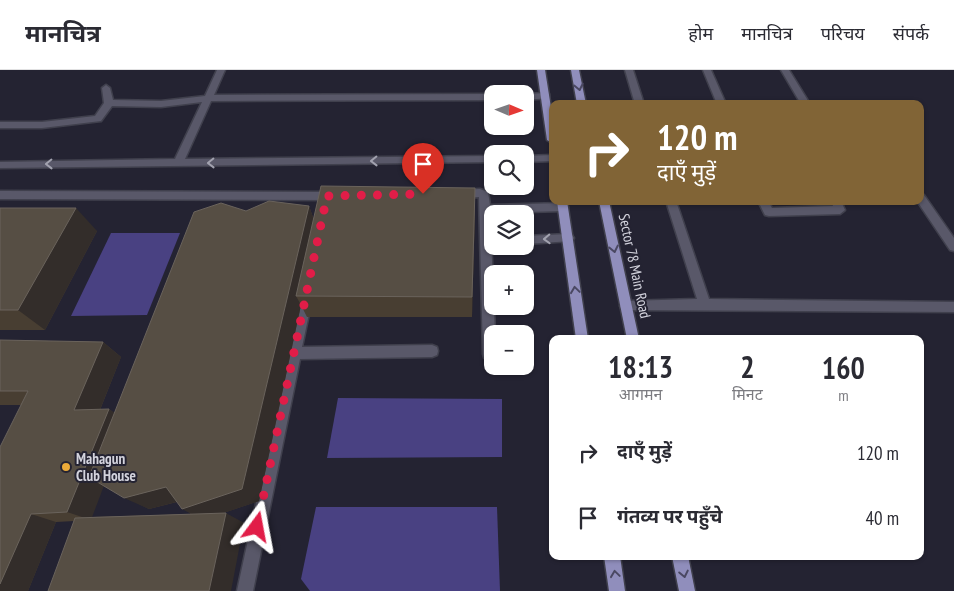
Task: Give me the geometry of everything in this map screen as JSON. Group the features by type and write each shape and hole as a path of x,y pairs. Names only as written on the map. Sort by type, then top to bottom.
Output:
{"main road":[{"path":"541,70 549,118"},
{"path":"575,70 581,100"},
{"path":"562,205 581,335"},
{"name":"Sector 78 Main Road","path":"605,205 632,335"},
{"path":"613,560 617,591"},
{"path":"681,560 687,591"}],"street":[{"path":"178,163 221,70"},
{"path":"629,70 639,100"},
{"path":"707,70 720,100"},
{"path":"785,70 804,100"},
{"path":"0,125 42,125 98,119 109,103 106,88"},
{"path":"534,97 546,96"},
{"path":"109,103 161,104 208,98 484,97"},
{"path":"534,159 549,158"},
{"path":"0,165 484,159"},
{"path":"442,194 480,193 484,195 484,205"},
{"path":"0,194 346,196"},
{"path":"324,214 327,196"},
{"path":"924,204 954,247"},
{"path":"534,206 549,205"},
{"path":"672,205 704,304"},
{"path":"765,205 768,212 840,210 838,205"},
{"path":"534,240 568,238"},
{"path":"489,255 489,325"},
{"path":"244,591 310,278"},
{"path":"626,306 704,304 954,307"},
{"path":"295,353 432,352"}],"shaded area":[{"path":"111,233 180,233 147,315 71,316"},
{"path":"338,398 502,399 502,457 327,458"},
{"path":"316,507 497,507 500,591 310,591 301,579"}],"building":[{"path":"321,186 475,188 472,297 296,296"},
{"path":"269,201 309,206 242,489 182,509 166,487 124,498 89,477 194,212 221,203 246,211"},
{"path":"0,208 76,208 18,310 0,310"},
{"name":"Mahagun Club House","path":"0,340 103,342 74,410 109,409 67,512 31,514 0,584 0,447 28,391 0,391"},
{"path":"226,513 209,591 48,591 75,518"}],"place":[{"name":"Mahagun Club House","path":"66,467"}],"route":[{"path":"257,527 327,196 423,194"}]}
